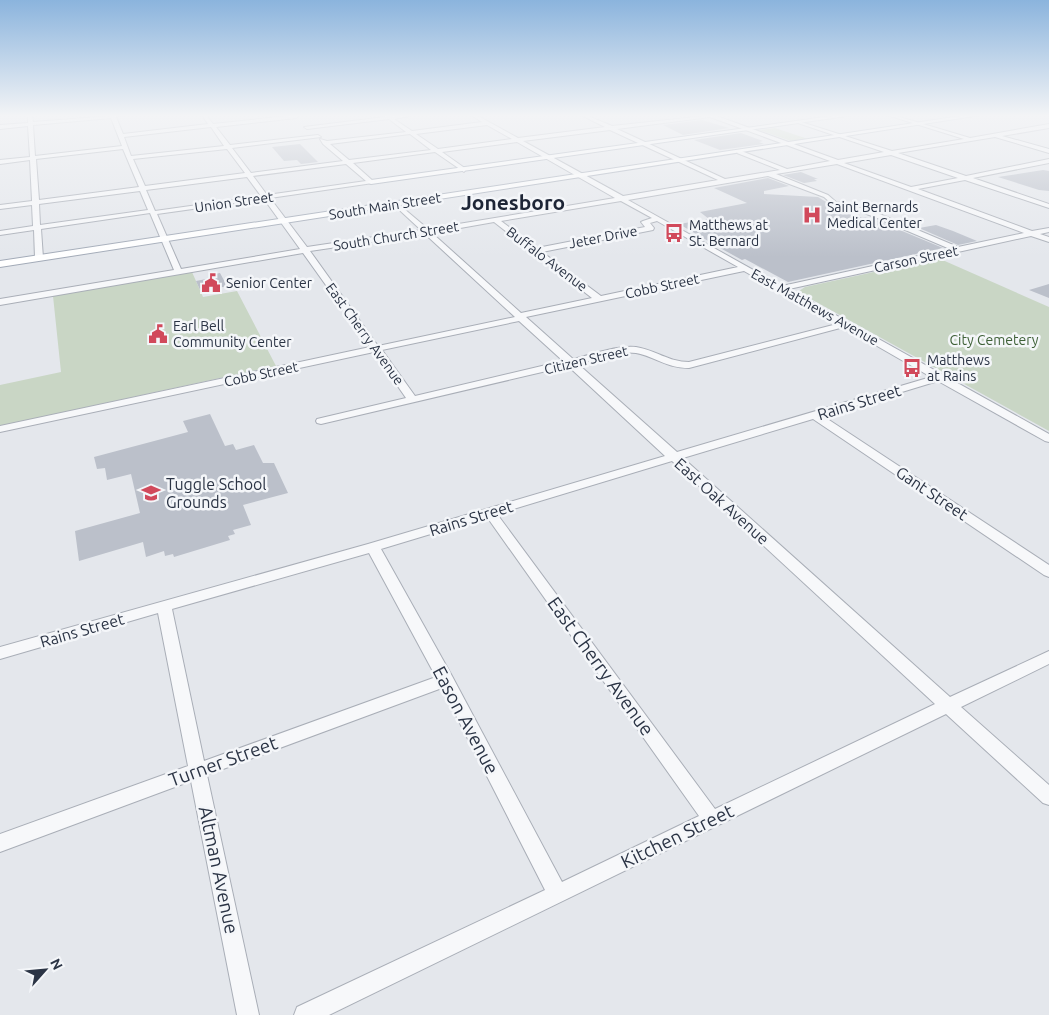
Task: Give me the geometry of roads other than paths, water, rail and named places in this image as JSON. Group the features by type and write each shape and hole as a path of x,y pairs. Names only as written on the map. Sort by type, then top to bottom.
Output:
{"main road":[{"name":"Union Street","path":"371,182 517,162"},
{"name":"South Main Street","path":"0,264 672,162"},
{"path":"371,182 378,189"},
{"path":"385,195 396,204"}],"street":[{"path":"32,162 39,258"},
{"path":"131,162 179,272"},
{"name":"East Cherry Avenue","path":"240,162 412,399"},
{"path":"0,207 343,162"},
{"path":"346,162 371,182"},
{"path":"453,162 464,170"},
{"name":"East Matthews Avenue","path":"556,162 783,288 1049,439"},
{"path":"684,162 724,181"},
{"path":"765,162 785,170"},
{"name":"South Church Street","path":"0,302 621,199 828,162"},
{"path":"840,162 1049,240"},
{"path":"918,162 1049,206"},
{"path":"911,189 1042,162"},
{"path":"769,173 826,196 836,196"},
{"name":"Union Street","path":"0,233 371,182"},
{"path":"826,196 828,200 852,206 958,250"},
{"path":"846,197 855,203 852,206"},
{"name":"East Oak Avenue","path":"396,204 1049,797"},
{"name":"Jeter Drive","path":"536,251 650,228 645,222 657,219"},
{"name":"Buffalo Avenue","path":"495,220 600,299"},
{"name":"Carson Street","path":"783,288 1049,230"},
{"name":"Cobb Street","path":"0,429 376,350 746,268"},
{"name":"Citizen Street","path":"321,421 634,349 644,351 673,366 689,365 846,324"},
{"name":"Rains Street","path":"0,653 373,548 940,377"},
{"name":"Gant Street","path":"815,415 1049,572"},
{"name":"East Cherry Avenue","path":"490,513 712,819"},
{"name":"Eason Avenue","path":"373,548 446,680 557,893"},
{"name":"Altman Avenue","path":"164,608 199,770 248,1015"},
{"name":"Kitchen Street","path":"305,1015 1049,657"},
{"name":"Turner Street","path":"0,842 446,680"}],"place":[{"name":"Saint Bernards Medical Center","path":"812,215"},
{"name":"Matthews at St. Bernard","path":"674,233"},
{"name":"Senior Center","path":"211,283"},
{"name":"Earl Bell Community Center","path":"158,334"},
{"name":"Matthews at Rains","path":"912,368"},
{"name":"Tuggle School Grounds","path":"151,493"}],"district":[{"name":"Jonesboro","path":"513,203"}],"park label":[{"name":"City Cemetery","path":"994,340"}]}
